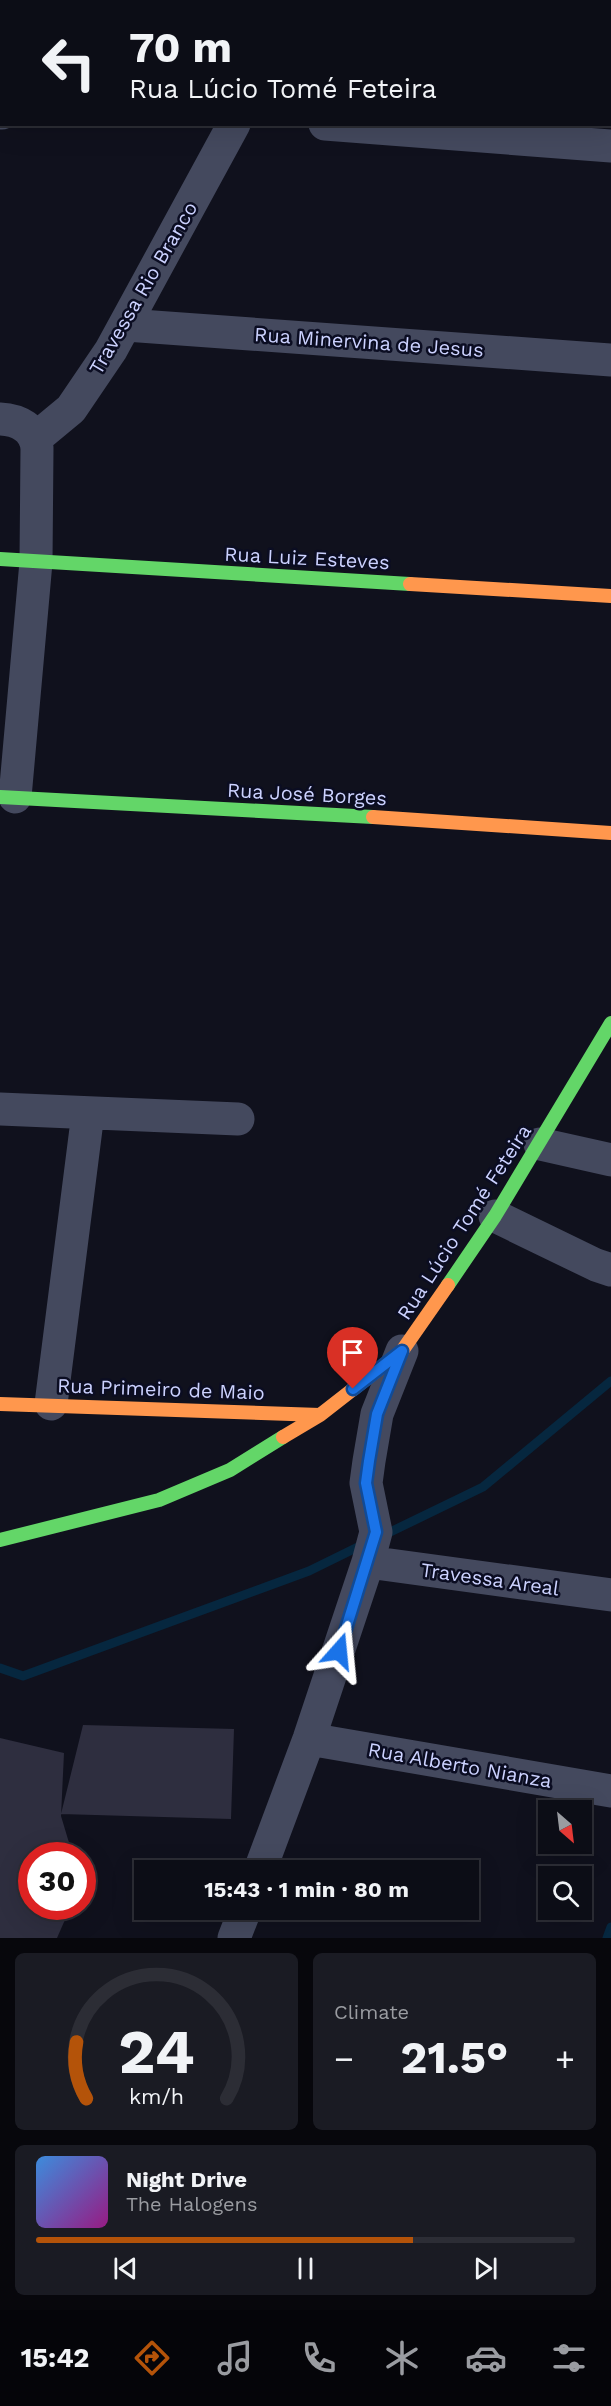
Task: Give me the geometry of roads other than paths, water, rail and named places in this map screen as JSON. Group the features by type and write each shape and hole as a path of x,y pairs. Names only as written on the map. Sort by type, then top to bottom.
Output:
{"street":[{"name":"Travessa Rio Branco","path":"36,438 71,409 126,325 233,126"},
{"path":"351,126 611,146"},
{"name":"Rua Minervina de Jesus","path":"126,325 611,360"},
{"path":"0,419 26,426 36,438 36,562 8,797"},
{"name":"Rua Luiz Esteves","path":"0,559 611,596"},
{"name":"Rua José Borges","path":"8,797 511,825 611,833"},
{"name":"Rua Lúcio Tomé Feteira","path":"0,1540 169,1496 230,1470 320,1415 402,1351 495,1216 611,1023"},
{"path":"0,1109 238,1119"},
{"path":"51,1404 88,1113"},
{"path":"540,1144 611,1160"},
{"path":"495,1216 611,1270"},
{"path":"264,1860 309,1739 371,1550 366,1483 369,1461 377,1414 402,1351"},
{"name":"Rua Primeiro de Maio","path":"0,1404 320,1415"},
{"name":"Travessa Areal","path":"371,1550 611,1595"},
{"name":"Rua Alberto Nianza","path":"309,1739 611,1791"},
{"path":"234,1938 241,1920"}],"waterway":[{"path":"382,1536 483,1487 611,1381"},
{"path":"0,1668 23,1676 309,1571 364,1544"},
{"path":"607,1938 611,1927"}]}
